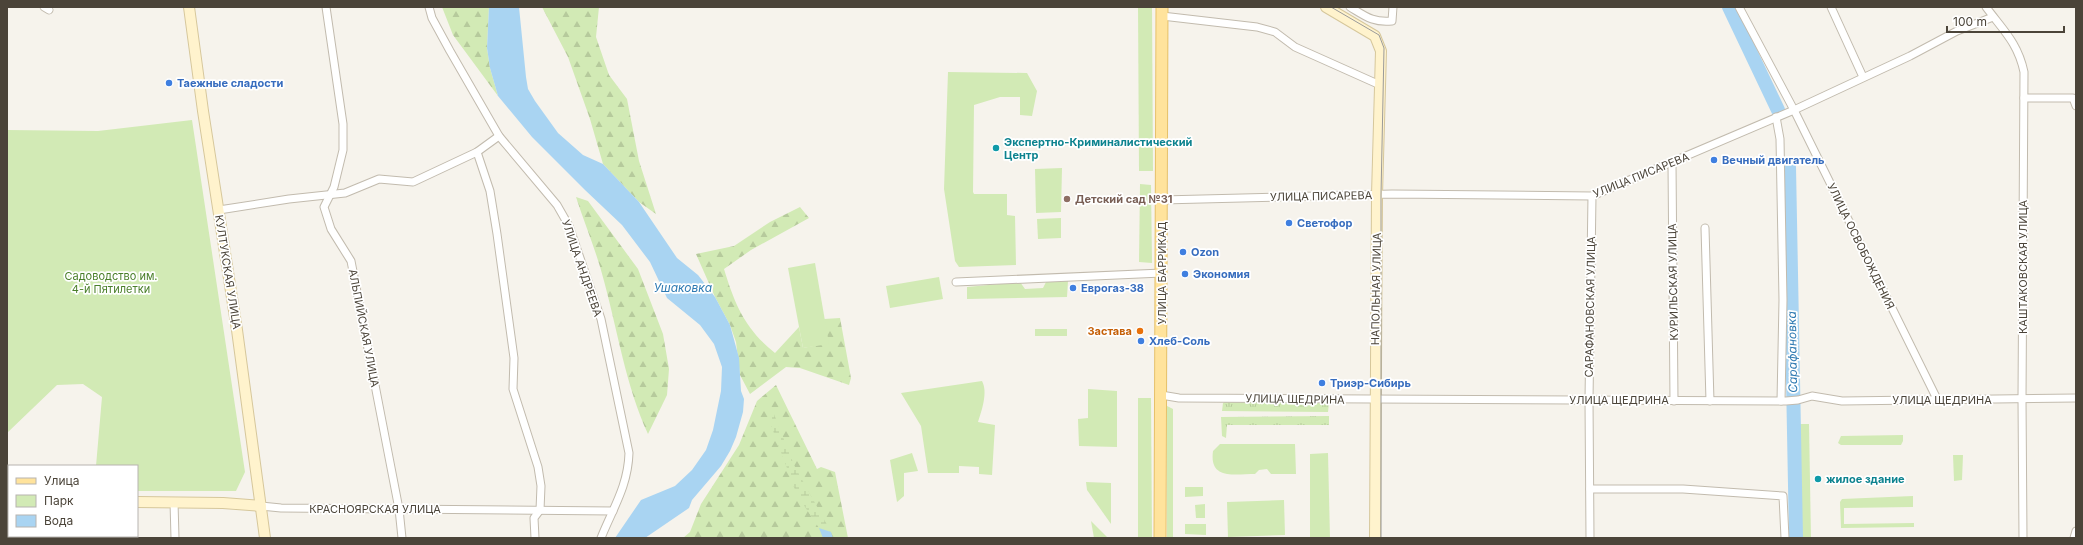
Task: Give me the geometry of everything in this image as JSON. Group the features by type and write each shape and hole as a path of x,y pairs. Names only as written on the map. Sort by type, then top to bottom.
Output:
{"main road":[{"name":"УЛИЦА БАРРИКАД","path":"1160,538 1162,12"}],"street":[{"name":"КУЛТУКСКАЯ УЛИЦА","path":"190,7 203,111 219,210 265,538"},
{"name":"АЛЬПИЙСКАЯ УЛИЦА","path":"326,7 343,124 343,150 334,187 324,207 331,229 351,261 399,509 402,538"},
{"name":"УЛИЦА АНДРЕЕВА","path":"429,7 432,18 499,136 564,215 601,320 629,453 628,471 623,490 602,538"},
{"name":"НАПОЛЬНАЯ УЛИЦА","path":"1326,7 1375,36 1381,51 1377,195 1375,538"},
{"path":"1350,7 1375,21 1382,22 1392,21 1393,7"},
{"name":"УЛИЦА ОСВОБОЖДЕНИЯ","path":"1739,7 1794,110 1938,401"},
{"path":"1830,7 1863,77"},
{"name":"КАШТАКОВСКАЯ УЛИЦА","path":"1986,7 2013,40 2020,55 2024,72 2022,400 2024,538"},
{"path":"1162,12 1257,27 1275,32 1295,47 1380,85"},
{"name":"УЛИЦА ПИСАРЕВА","path":"1162,200 1377,195 1592,196 1794,110 1910,56 1957,31 1993,17"},
{"path":"2024,98 2073,98 2076,106"},
{"path":"1776,117 1780,139 1783,401"},
{"path":"219,210 289,199 329,196 345,193 379,179 413,182 476,152 499,136"},
{"path":"476,152 490,191 514,358 513,389 538,467 541,486 540,510 534,518 535,538"},
{"name":"КУРИЛЬСКАЯ УЛИЦА","path":"1672,162 1674,401"},
{"name":"САРАФАНОВСКАЯ УЛИЦА","path":"1590,538 1589,400 1592,196"},
{"path":"1705,228 1710,401"},
{"path":"956,282 1162,273"},
{"name":"УЛИЦА ЩЕДРИНА","path":"1161,395 1175,398 1674,401 1783,401 1798,400 1812,396 1842,401 2022,400 2076,398"},
{"path":"1590,489 1683,489 1783,496 1785,538"},
{"name":"КРАСНОЯРСКАЯ УЛИЦА","path":"138,502 223,503 261,506 399,509 613,511"},
{"path":"174,502 175,538"},
{"path":"2074,538 2076,531"}],"green space":[{"path":"442,7 489,7 487,48 490,68 498,96 453,35"},
{"path":"542,7 599,7 596,37 609,75 627,99 639,161 656,214 639,202 603,164 590,119 568,57"},
{"path":"1138,7 1152,7 1153,171 1139,171"},
{"path":"948,72 1027,73 1037,91 1032,116 1020,115 1020,97 1000,97 974,105 973,192 974,194 1007,194 1007,215 1015,216 1016,265 959,267 955,261 944,189"},
{"name":"Садоводство им. 4-й Пятилетки","path":"192,120 245,472 236,491 138,491 138,465 96,465 102,397 83,384 57,385 7,433 7,130 98,131"},
{"path":"1062,168 1061,212 1036,213 1035,169"},
{"path":"1140,184 1151,185 1152,263 1139,262"},
{"path":"576,197 588,201 638,269 663,334 669,369 667,395 648,434 640,416 628,378 601,270"},
{"path":"800,207 809,218 751,250 724,269 732,294 742,316 756,335 775,353 799,327 803,348 828,343 824,319 840,318 851,378 849,385 800,368 786,367 750,394 740,375 736,342 730,325 715,297 696,254 734,246 770,222"},
{"path":"1061,218 1061,238 1038,239 1037,219"},
{"path":"815,263 829,344 803,348 788,268"},
{"path":"939,277 943,299 890,308 886,286"},
{"path":"1068,281 1067,297 967,299 967,287 1020,282 1025,289 1043,288 1046,282"},
{"path":"1035,329 1067,329 1067,336 1035,336"},
{"path":"982,381 984,385 983,407 978,422 995,425 992,475 979,474 979,467 959,466 959,473 928,473 921,426 901,393"},
{"path":"776,385 817,469 821,467 835,472 848,538 683,538 690,532 701,504 739,445 757,401"},
{"path":"1088,389 1117,391 1117,447 1079,446 1078,419 1088,418"},
{"path":"1138,398 1151,398 1152,538 1138,538"},
{"path":"1226,401 1329,403 1328,412 1222,411 1223,403"},
{"path":"1167,406 1173,409 1173,538 1167,538"},
{"path":"772,409 794,465 831,532 819,528 797,495 772,428"},
{"path":"1329,416 1329,425 1227,425 1226,438 1222,436 1221,417"},
{"path":"1794,424 1809,424 1811,538 1798,538"},
{"path":"1903,435 1901,445 1841,445 1838,443 1841,436"},
{"path":"1220,444 1295,444 1296,474 1271,474 1267,469 1259,470 1255,474 1231,474 1219,471 1215,467 1213,451"},
{"path":"912,453 918,471 904,473 904,496 897,502 890,460"},
{"path":"1328,453 1330,538 1310,538 1310,454"},
{"path":"1953,455 1963,455 1962,480 1954,481"},
{"path":"1086,482 1111,483 1111,524 1087,490"},
{"path":"1185,487 1203,487 1203,496 1185,497"},
{"path":"1913,496 1913,507 1844,508 1844,524 1914,523 1914,527 1841,528 1840,502 1842,499"},
{"path":"1284,500 1285,535 1228,537 1227,502"},
{"path":"1205,504 1205,518 1196,518 1195,505"},
{"path":"1091,521 1108,538 1094,538"},
{"path":"1185,524 1206,524 1206,535 1185,534"}],"water":[{"name":"Ушаковка","path":"489,7 519,7 528,89 535,101 558,133 583,155 603,164 639,202 677,258 698,275 715,297 730,325 739,358 741,391 744,399 743,412 736,437 721,466 692,500 689,508 645,538 615,538 641,500 675,486 692,470 706,450 713,430 721,391 722,367 714,344 700,325 667,298 650,262 622,225 532,137 498,96 490,68 487,48"},
{"path":"819,528 831,532 833,538 823,538"}],"waterway":[{"name":"Сарафановка","path":"1729,7 1778,110"},
{"name":"Сарафановка","path":"1789,167 1796,538"}],"tram line":[{"path":"1331,7 1379,35 1384,48 1381,195 1381,538"}],"place":[{"name":"Таежные сладости","path":"169,83"},
{"name":"Экспертно-Криминалистический Центр","path":"996,148"},
{"name":"Вечный двигатель","path":"1714,160"},
{"name":"Детский сад №31","path":"1067,199"},
{"name":"Светофор","path":"1289,223"},
{"name":"Ozon","path":"1183,252"},
{"name":"Экономия","path":"1185,274"},
{"name":"Еврогаз-38","path":"1073,288"},
{"name":"Застава","path":"1140,331"},
{"name":"Хлеб-Соль","path":"1141,341"},
{"name":"Триэр-Сибирь","path":"1322,383"},
{"name":"жилое здание","path":"1818,479"}]}
